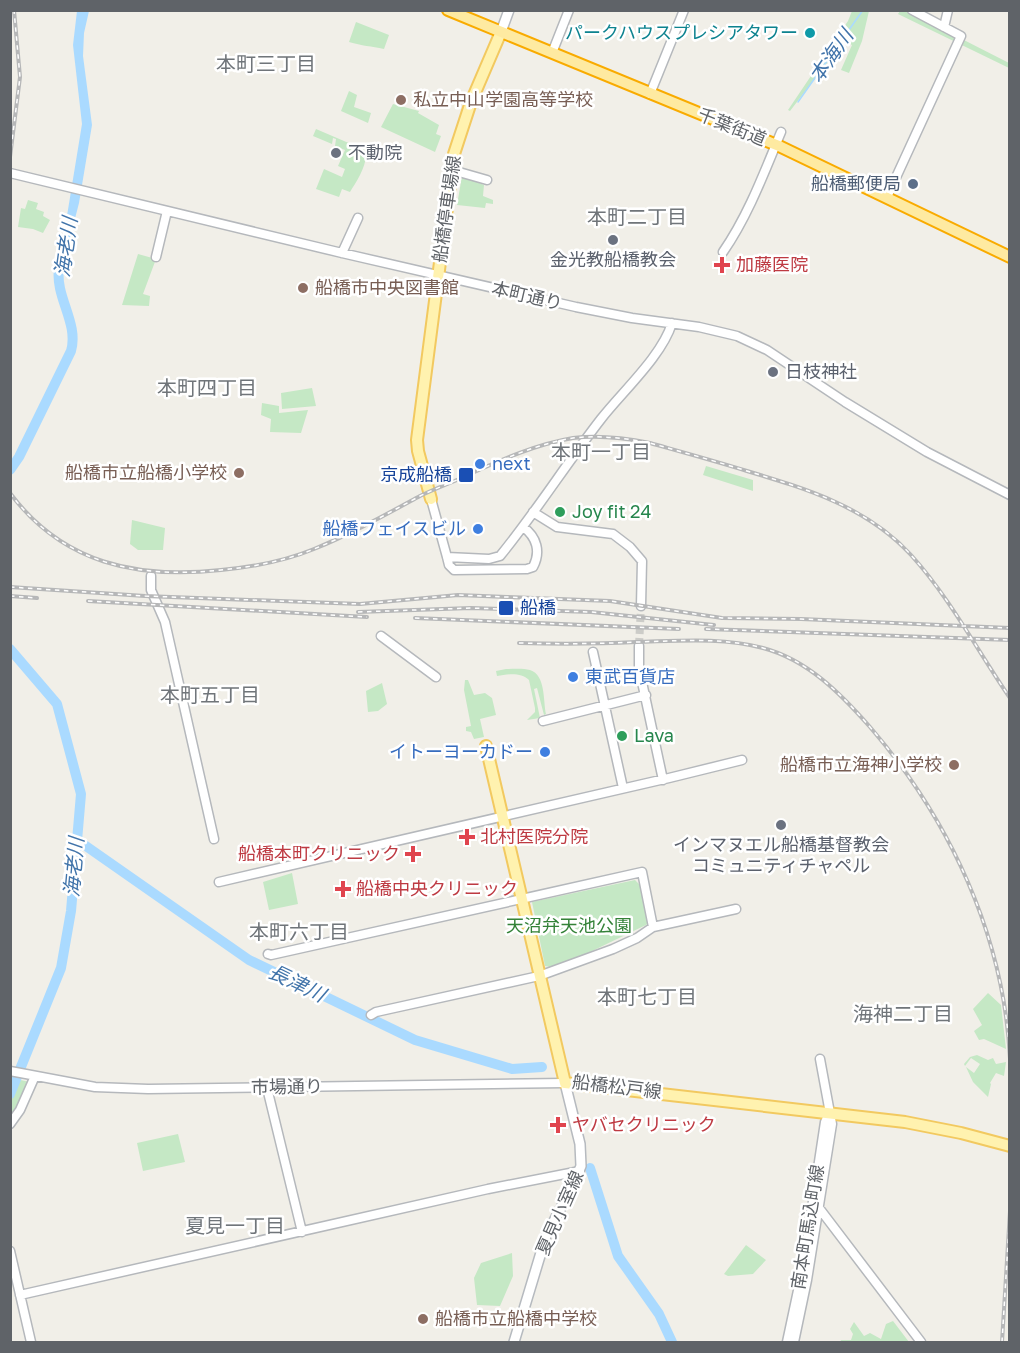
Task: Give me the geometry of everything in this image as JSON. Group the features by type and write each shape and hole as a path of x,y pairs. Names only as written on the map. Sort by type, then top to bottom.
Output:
{"highway":[{"name":"千葉街道","path":"448,10 776,145 1010,257"}],"main road":[{"path":"501,32 509,10"},
{"name":"船橋停車場線","path":"431,500 417,440 452,170 467,110 501,32"},
{"name":"船橋松戸線","path":"486,746 565,1083 829,1112 927,1126 1010,1146"},
{"name":"夏見小室線","path":"514,1342 546,1236 580,1171 580,1144 565,1083"}],"street":[{"path":"552,53 569,10"},
{"path":"650,94 684,10"},
{"path":"887,197 961,36 912,10"},
{"path":"944,27 948,10"},
{"path":"723,252 751,204 781,132"},
{"path":"452,170 487,180"},
{"name":"本町通り","path":"10,173 438,276 604,313 724,332 752,342 927,452 1010,495"},
{"path":"156,256 167,211"},
{"path":"342,253 358,218"},
{"path":"447,557 489,560 497,558 524,527 601,419 662,343 672,323"},
{"path":"431,500 452,568 459,570 533,567 536,561 536,542 533,534 524,527"},
{"path":"533,512 552,525 613,534 630,547 642,561 641,606"},
{"path":"152,576 151,590 165,622 214,839"},
{"path":"381,636 436,676"},
{"path":"639,646 638,663 663,780"},
{"path":"593,651 623,788"},
{"path":"543,721 646,695"},
{"path":"219,882 742,760"},
{"path":"268,954 281,953 642,872 653,927"},
{"path":"371,1015 539,976 613,950 653,927 736,909"},
{"name":"南本町馬込町線","path":"787,1342 832,1124 820,1059"},
{"name":"市場通り","path":"12,1071 117,1089 565,1083"},
{"path":"10,1124 20,1110 31,1075"},
{"path":"267,1088 302,1232"},
{"path":"20,1295 488,1189 580,1171"},
{"path":"815,1202 921,1342"},
{"name":"南本町馬込町線","path":"794,1342 808,1274 815,1202"},
{"path":"10,1251 31,1342"}],"green space":[{"path":"852,11 869,11 862,41 849,73 841,70 852,45 844,41 790,111 788,110 848,21"},
{"path":"900,11 907,11 1009,63 1009,68 898,14"},
{"path":"356,22 389,35 384,49 349,42"},
{"path":"349,91 357,95 354,107 371,113 368,123 341,111"},
{"path":"393,104 419,111 418,113 439,125 436,134 441,136 435,152 381,127"},
{"path":"316,129 365,150 364,166 359,177 350,192 342,189 339,197 316,189 324,169 342,177 345,169 338,166 345,150 335,146 336,139 333,138 332,144 313,136"},
{"path":"462,176 484,185 483,196 493,200 493,204 486,203 485,208 457,205"},
{"path":"28,200 38,203 36,209 44,212 43,216 50,220 43,233 18,227 21,208 25,209"},
{"path":"138,254 156,259 143,294 150,296 149,306 122,305"},
{"path":"312,388 316,406 282,409 281,393"},
{"path":"262,403 279,406 279,413 308,410 301,433 270,432 271,419 261,415"},
{"path":"706,466 753,480 753,491 703,475"},
{"path":"132,520 165,528 163,550 138,550 130,544"},
{"path":"527,669 539,677 546,714 544,715 537,688 534,689 540,718 527,720 535,712 529,680 526,677 510,674 497,676 496,671"},
{"path":"465,680 468,680 474,695 485,693 492,698 496,715 480,719 484,737 474,739 471,732 466,731 466,727 471,726 464,690"},
{"path":"382,683 387,704 378,711 368,712 366,691"},
{"path":"292,873 298,904 269,910 263,882"},
{"name":"天沼弁天池公園","path":"635,880 640,885 648,924 588,953 550,967 545,966 532,902"},
{"path":"988,993 1001,1005 1006,1049 984,1039 979,1040 974,1031 982,1025 973,1009"},
{"path":"977,1055 988,1060 993,1058 996,1064 1006,1062 1004,1076 996,1073 990,1083 988,1097 973,1082 966,1067 974,1073 980,1064 971,1058 965,1066 964,1064 970,1057"},
{"path":"11,1078 30,1082 11,1120"},
{"path":"178,1134 185,1162 143,1171 137,1143"},
{"path":"746,1245 766,1260 753,1274 728,1276 724,1274"},
{"path":"512,1253 513,1276 500,1306 477,1305 474,1278 481,1263"},
{"path":"893,1321 909,1342 840,1342 851,1340 853,1334 850,1329 854,1322 864,1336 870,1333 881,1339 886,1324"}],"water":[{"path":"77,11 89,11 84,33 83,56 92,125 79,203 58,285 57,277 82,124 73,45"}],"waterway":[{"name":"本海川","path":"798,102 863,10"},
{"name":"海老川","path":"10,470 19,457 71,351 72,330 60,290 59,269"},
{"name":"海老川","path":"10,649 57,704 81,794 71,911 61,968 10,1094"},
{"name":"長津川","path":"75,842 83,844 249,960 415,1040 512,1069 542,1067"},
{"path":"566,920 577,918"},
{"name":"長津川","path":"590,1168 618,1256 659,1314 672,1342"}],"tunnel":[{"path":"639,646 641,606"}],"railway":[{"path":"10,157 20,77 14,10"},
{"path":"10,493 31,517 54,536 78,551 104,562 160,572 221,570 269,563 314,549 355,531 426,493 546,444 573,438 592,437 622,438 650,443 792,485 835,502 875,524 894,538 925,572 951,606 1010,698"},
{"path":"10,587 145,596 360,604 458,595 610,601 722,618 1010,628"},
{"path":"10,596 37,598"},
{"path":"88,601 367,617"},
{"path":"358,612 471,608 591,612 714,625"},
{"path":"415,618 679,629"},
{"path":"706,629 1010,640"},
{"path":"519,643 700,640 732,642 779,653 809,670 835,691 870,727 899,763 948,840 968,882 997,968 1006,1013 1010,1059"},
{"path":"1002,1342 1010,1211"}],"place":[{"name":"パークハウスプレシアタワー","path":"810,33"},
{"name":"私立中山学園高等学校","path":"401,100"},
{"name":"不動院","path":"336,153"},
{"name":"船橋郵便局","path":"913,184"},
{"name":"金光教船橋教会","path":"613,240"},
{"name":"加藤医院","path":"722,265"},
{"name":"船橋市中央図書館","path":"303,288"},
{"name":"日枝神社","path":"773,372"},
{"name":"next","path":"480,464"},
{"name":"船橋市立船橋小学校","path":"239,473"},
{"name":"京成船橋","path":"466,475"},
{"name":"Joy fit 24","path":"560,512"},
{"name":"船橋フェイスビル","path":"478,529"},
{"name":"船橋","path":"506,608"},
{"name":"東武百貨店","path":"573,677"},
{"name":"Lava","path":"622,736"},
{"name":"イトーヨーカドー","path":"545,752"},
{"name":"船橋市立海神小学校","path":"954,765"},
{"name":"インマヌエル船橋基督教会 コミュニティチャペル","path":"781,825"},
{"name":"北村医院分院","path":"467,837"},
{"name":"船橋本町クリニック","path":"413,854"},
{"name":"船橋中央クリニック","path":"343,889"},
{"name":"ヤバセクリニック","path":"558,1125"},
{"name":"船橋市立船橋中学校","path":"423,1319"}],"district":[{"name":"本町三丁目","path":"266,64"},
{"name":"本町二丁目","path":"637,217"},
{"name":"本町四丁目","path":"207,388"},
{"name":"本町一丁目","path":"601,452"},
{"name":"本町五丁目","path":"210,695"},
{"name":"本町六丁目","path":"299,932"},
{"name":"本町七丁目","path":"647,997"},
{"name":"海神二丁目","path":"903,1014"},
{"name":"夏見一丁目","path":"235,1226"}]}
